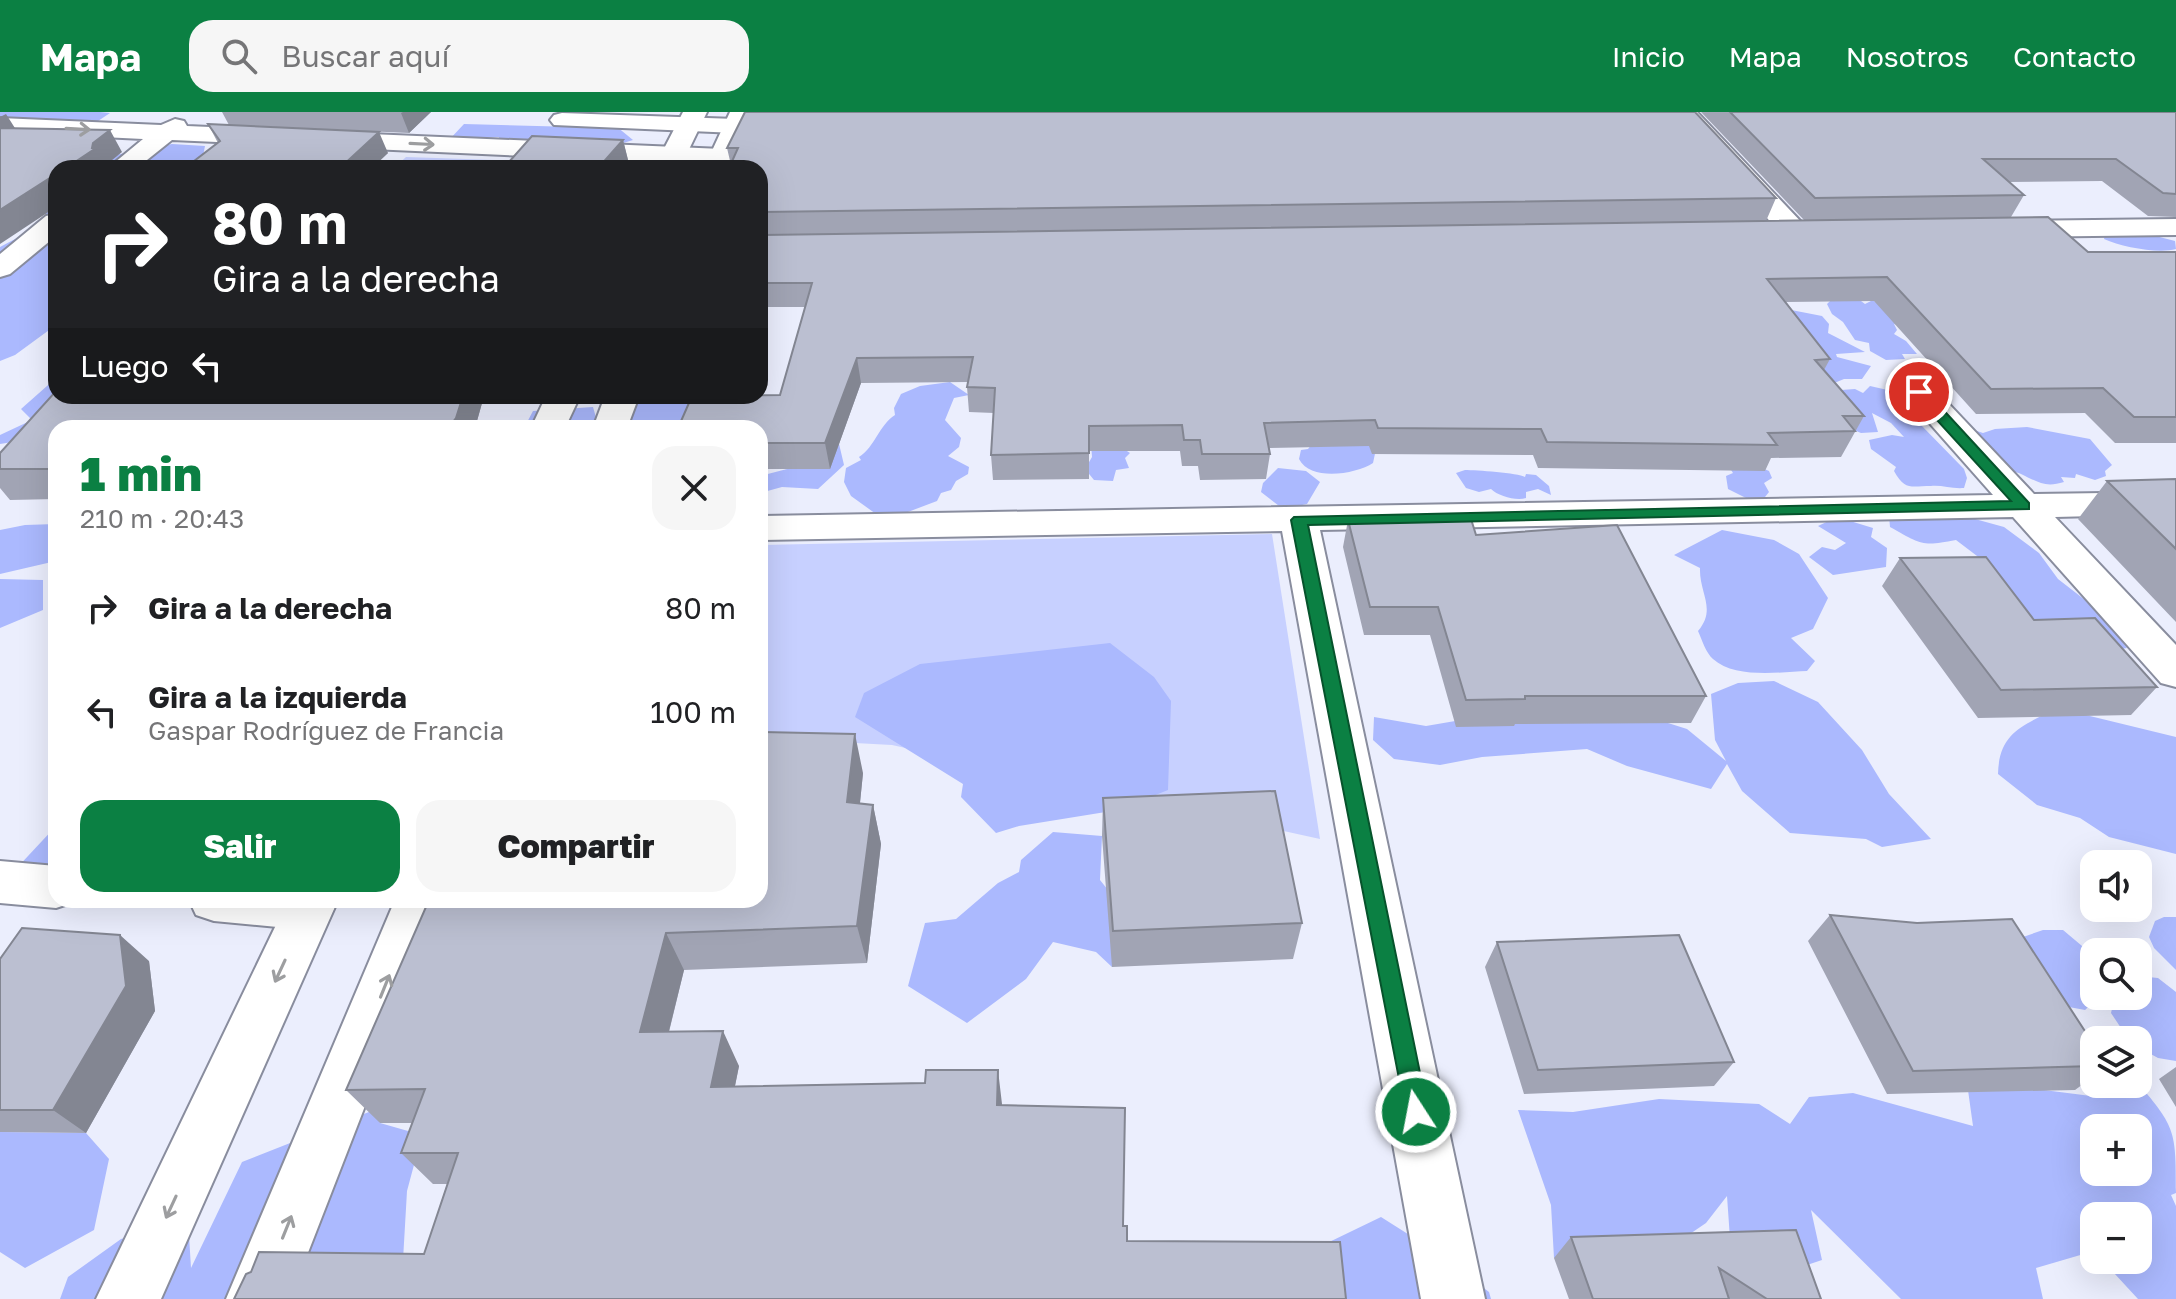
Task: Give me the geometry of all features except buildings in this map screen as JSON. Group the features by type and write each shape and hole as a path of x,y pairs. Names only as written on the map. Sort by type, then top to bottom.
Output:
{"street":[{"path":"131,160 163,133 198,112"},
{"path":"1684,112 1795,232"},
{"path":"671,160 692,118"},
{"path":"531,119 739,119 721,160"},
{"path":"0,125 635,160"},
{"path":"1970,230 2176,227"},
{"path":"0,268 48,229"},
{"path":"1763,233 1827,232"},
{"path":"1919,392 2176,672"},
{"path":"768,528 2176,503"},
{"path":"1299,520 1453,1299"},
{"path":"0,882 48,886"},
{"path":"128,1299 309,908"},
{"path":"258,1299 417,908"}],"shaded area":[{"path":"0,112 110,113 95,123 0,119"},
{"path":"611,122 633,140 607,148 498,144 499,137 448,141 464,124 575,127"},
{"path":"172,144 205,146 202,160 105,160 110,156"},
{"path":"406,157 496,160 403,160"},
{"path":"48,222 48,331 15,355 0,361 0,247"},
{"path":"2144,233 2175,241 2176,249 2140,249 2104,239 2105,235"},
{"path":"1796,235 1905,327 1894,324 1897,330 1894,334 1906,341 1917,354 1902,354 1905,359 1886,360 1870,351 1869,343 1855,340 1827,304 1832,299 1865,304 1871,301"},
{"path":"1781,308 1822,316 1829,324 1828,333 1865,352 1836,354 1837,357 1871,366 1862,379 1844,379 1832,384"},
{"path":"950,382 969,395 954,398 945,420 961,438 959,447 948,456 969,467 968,474 956,481 951,490 941,493 937,501 892,518 876,514 851,496 844,482 846,468 861,460 859,457 895,415 894,408 901,394 920,386"},
{"path":"48,385 48,404 56,404 56,420 48,420 48,436 0,444 0,435 32,420 21,409"},
{"path":"1870,386 1892,391 1900,406 1920,417 1920,424 1964,469 1967,478 1964,488 1905,485 1894,471 1896,467 1871,449 1869,440 1892,435 1904,437 1891,423 1872,413 1878,432 1861,433 1844,426 1841,390 1855,389 1863,393"},
{"path":"624,404 727,404 681,420 625,420"},
{"path":"841,406 849,417 836,431 844,465 818,489 782,487 768,491 768,474 787,469"},
{"path":"593,407 597,420 528,420 533,411"},
{"path":"2027,427 2090,439 2112,465 2105,471 2106,476 2095,480 2076,474 2075,478 2061,477 2064,482 2052,484 2009,470 1963,463 1963,436 1974,430 1983,433"},
{"path":"1351,434 1376,449 1373,463 1334,474 1313,471 1299,459 1301,450 1308,449 1316,439"},
{"path":"1091,444 1119,446 1130,453 1125,458 1129,468 1116,470 1113,481 1094,480 1085,469 1092,457"},
{"path":"1751,463 1769,471 1772,478 1764,483 1769,492 1765,497 1750,500 1728,489 1726,476 1733,473 1728,465"},
{"path":"1278,468 1306,471 1320,482 1307,504 1283,509 1261,492 1263,483"},
{"path":"1465,470 1525,477 1526,474 1536,475 1549,486 1551,495 1538,489 1526,492 1526,498 1522,499 1503,496 1491,489 1479,492 1466,488 1456,473"},
{"path":"1889,516 1964,516 2004,527 2039,553 2058,579 2098,610 2127,648 2103,652 2080,679 1981,559 1956,540 1928,543 1915,540 1890,527"},
{"path":"1837,517 1873,528 1871,537 1887,548 1886,567 1833,575 1809,557 1822,547 1835,550 1846,543 1818,526"},
{"path":"48,524 48,563 0,574 0,530"},
{"path":"1722,530 1774,540 1799,554 1828,598 1813,629 1791,638 1815,661 1807,671 1745,672 1722,665 1708,653 1698,631 1704,623 1707,608 1700,568 1674,555"},
{"path":"1272,534 1320,839 892,745 768,738 768,545"},
{"path":"0,579 43,580 43,610 0,628"},
{"path":"1110,643 1154,677 1171,701 1168,790 1118,810 1019,826 996,833 961,797 963,784 855,717 864,693 920,664"},
{"path":"1774,681 1818,702 1862,750 1889,794 1931,839 1882,847 1866,839 1790,833 1742,791 1727,764 1711,789 1627,766 1587,749 1482,757 1440,765 1394,759 1373,740 1374,717 1426,726 1502,713 1668,723 1687,729 1726,761 1715,740 1711,694 1738,683"},
{"path":"2057,708 2176,737 2176,854 2109,837 2080,818 2037,805 1998,774 1999,760 2008,739 2024,726"},
{"path":"1053,832 1102,836 1100,880 1131,919 1112,967 1096,952 1053,942 1026,979 967,1023 908,986 925,923 956,919 998,883 1019,872 1021,860"},
{"path":"48,835 48,888 0,886"},
{"path":"2176,917 2176,970 2154,948 2149,937 2155,921"},
{"path":"2043,930 2063,930 2080,944 2080,1009 2058,1005 2023,937"},
{"path":"2152,977 2158,978 2176,992 2176,1061 2152,1055 2152,1026 2120,1026 2112,1010 2152,1010"},
{"path":"1967,1083 2080,1095 2080,1098 2150,1098 2167,1121 2174,1143 2176,1193 2171,1195 2176,1206 2176,1299 2138,1299 2115,1274 2152,1274 2152,1202 2080,1202 2080,1255 2036,1268 2043,1299 1901,1299 1811,1210 1822,1260 1783,1273 1731,1253 1727,1196 1706,1223 1659,1255 1554,1258 1551,1205 1518,1110 1573,1112 1659,1099 1759,1104 1790,1124 1809,1097 1853,1093 1973,1126"},
{"path":"374,1110 380,1123 422,1135 407,1191 403,1260 355,1299 60,1299 68,1277 121,1239 188,1219 191,1268 242,1162"},
{"path":"0,1132 86,1133 109,1159 94,1230 25,1268 0,1252"},
{"path":"1381,1217 1441,1255 1489,1292 1491,1299 1255,1299 1292,1260"}],"route":[{"path":"1416,1112 1299,520 2023,506 1919,392"}]}
